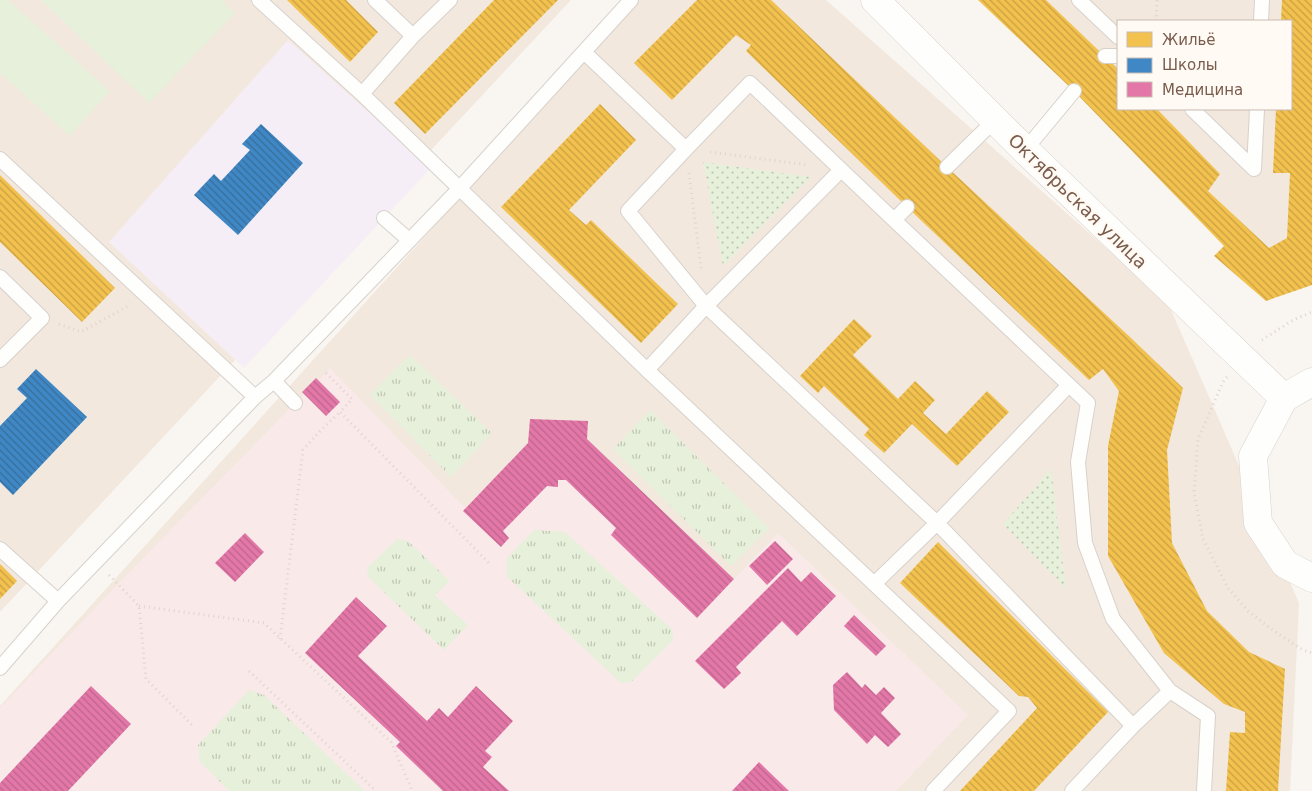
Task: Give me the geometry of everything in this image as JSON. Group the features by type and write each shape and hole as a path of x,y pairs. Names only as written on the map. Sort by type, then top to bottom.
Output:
{"main road":[{"name":"Октябрьская улица","path":"875,0 1025,150 1284,398"},
{"path":"1312,382 1284,398 1253,456 1258,523 1286,564 1312,578"}],"lane":[{"path":"260,0 362,94 647,370 1009,711 933,791"},
{"path":"375,0 413,36"},
{"path":"362,94 413,36 450,0"},
{"path":"0,668 58,601 459,189 632,0"},
{"path":"1079,0 1117,36"},
{"path":"1261,20 1262,0"},
{"path":"584,52 686,149"},
{"path":"1133,726 937,523 706,306 628,211 750,83 1088,403 1078,462 1085,543 1113,619 1170,691 1208,716 1204,791"},
{"path":"1025,150 1074,91"},
{"path":"1193,110 1254,169 1257,110"},
{"path":"947,167 995,120"},
{"path":"0,159 128,269 148,296 255,397"},
{"path":"647,370 706,306 841,170"},
{"path":"894,220 907,207"},
{"path":"384,218 409,240"},
{"path":"0,277 42,318 0,360"},
{"path":"274,381 295,403"},
{"path":"874,584 937,523 1069,384"},
{"path":"0,549 58,601"},
{"path":"1072,791 1133,726 1170,691"}],"path":[{"path":"1156,20 1157,0"},
{"path":"706,306 686,149 841,170"},
{"path":"42,318 81,332 148,296"},
{"path":"280,640 303,450 352,399 326,373"},
{"path":"340,412 489,563"},
{"path":"96,562 139,606 264,623 391,742 411,791"},
{"path":"139,606 146,678 194,727"},
{"path":"249,672 376,791"}],"shaded area":[{"path":"0,0 571,0 0,612"},
{"path":"639,0 826,0 1168,303 1299,603 1290,791 0,791 0,706"},
{"path":"987,0 1312,0 1312,252 1276,276"},
{"path":"288,40 431,168 244,368 109,242"},
{"path":"330,368 465,508 528,443 530,419 588,421 587,439 734,579 778,533 968,715 896,791 0,791 0,708 304,394 302,392 316,378 319,380"}],"green space":[{"path":"0,0 8,0 110,91 70,136 0,73"},
{"path":"41,0 222,0 235,13 149,103"},
{"path":"703,162 811,177 723,266"},
{"path":"410,355 492,433 451,477 370,395"},
{"path":"650,410 769,528 731,566 613,449"},
{"path":"1051,469 1066,589 1003,524"},
{"path":"534,530 565,532 672,629 673,640 631,682 621,683 506,576 507,558"},
{"path":"397,539 408,541 450,581 435,595 468,625 444,650 368,577 367,568"},
{"path":"249,690 264,695 365,791 229,791 200,762 198,745"}],"building: Жильё":[{"path":"287,0 346,0 378,32 350,62"},
{"path":"494,0 558,0 425,134 394,103"},
{"path":"697,0 771,0 1183,388 1167,450 1172,543 1207,611 1249,652 1285,669 1278,791 1226,791 1230,732 1245,733 1245,712 1224,704 1164,653 1108,556 1108,446 1119,391 1103,369 1089,380 746,51 751,45 736,35 672,100 634,63"},
{"path":"978,0 1046,0 1117,68 1117,110 1158,110 1220,174 1208,191 1269,248 1287,238 1290,173 1273,173 1276,110 1292,110 1292,20 1281,20 1282,0 1312,0 1312,285 1266,301 1214,256 1224,246 1074,91"},
{"path":"600,104 636,140 569,210 586,225 591,220 678,304 641,343 501,207"},
{"path":"0,175 115,288 82,322 0,242"},
{"path":"854,319 872,336 853,355 898,399 915,381 935,400 923,413 946,434 987,391 1009,412 957,466 912,424 884,453 864,435 869,429 824,386 818,393 800,376"},
{"path":"938,542 1108,712 1034,791 960,791 1037,708 1028,697 1019,696 900,583"},
{"path":"0,564 17,581 0,599"}],"building: Школы":[{"path":"261,124 303,163 238,235 194,195 214,174 221,181 250,150 242,144"},
{"path":"36,369 87,417 13,495 0,482 0,426 27,398 17,389"}],"building: Медицина":[{"path":"316,378 340,402 326,416 302,392"},
{"path":"530,419 588,421 587,439 734,579 697,618 611,535 616,528 566,480 558,480 558,487 547,486 503,531 509,538 501,547 463,511 528,443"},
{"path":"245,533 264,552 235,582 215,563"},
{"path":"775,541 793,559 767,585 749,566"},
{"path":"788,568 801,582 811,572 836,596 797,636 782,621 736,667 741,673 724,689 695,661"},
{"path":"356,597 387,626 358,656 427,721 439,708 448,717 476,686 513,721 485,751 492,757 483,767 509,791 443,791 396,746 400,742 305,653"},
{"path":"854,615 886,646 876,656 844,626"},
{"path":"847,672 862,688 865,684 876,695 884,687 895,698 881,713 901,734 888,747 875,735 867,744 834,710 833,685"},
{"path":"91,686 131,724 68,791 0,791 0,783"},
{"path":"759,762 789,791 732,791"}]}
